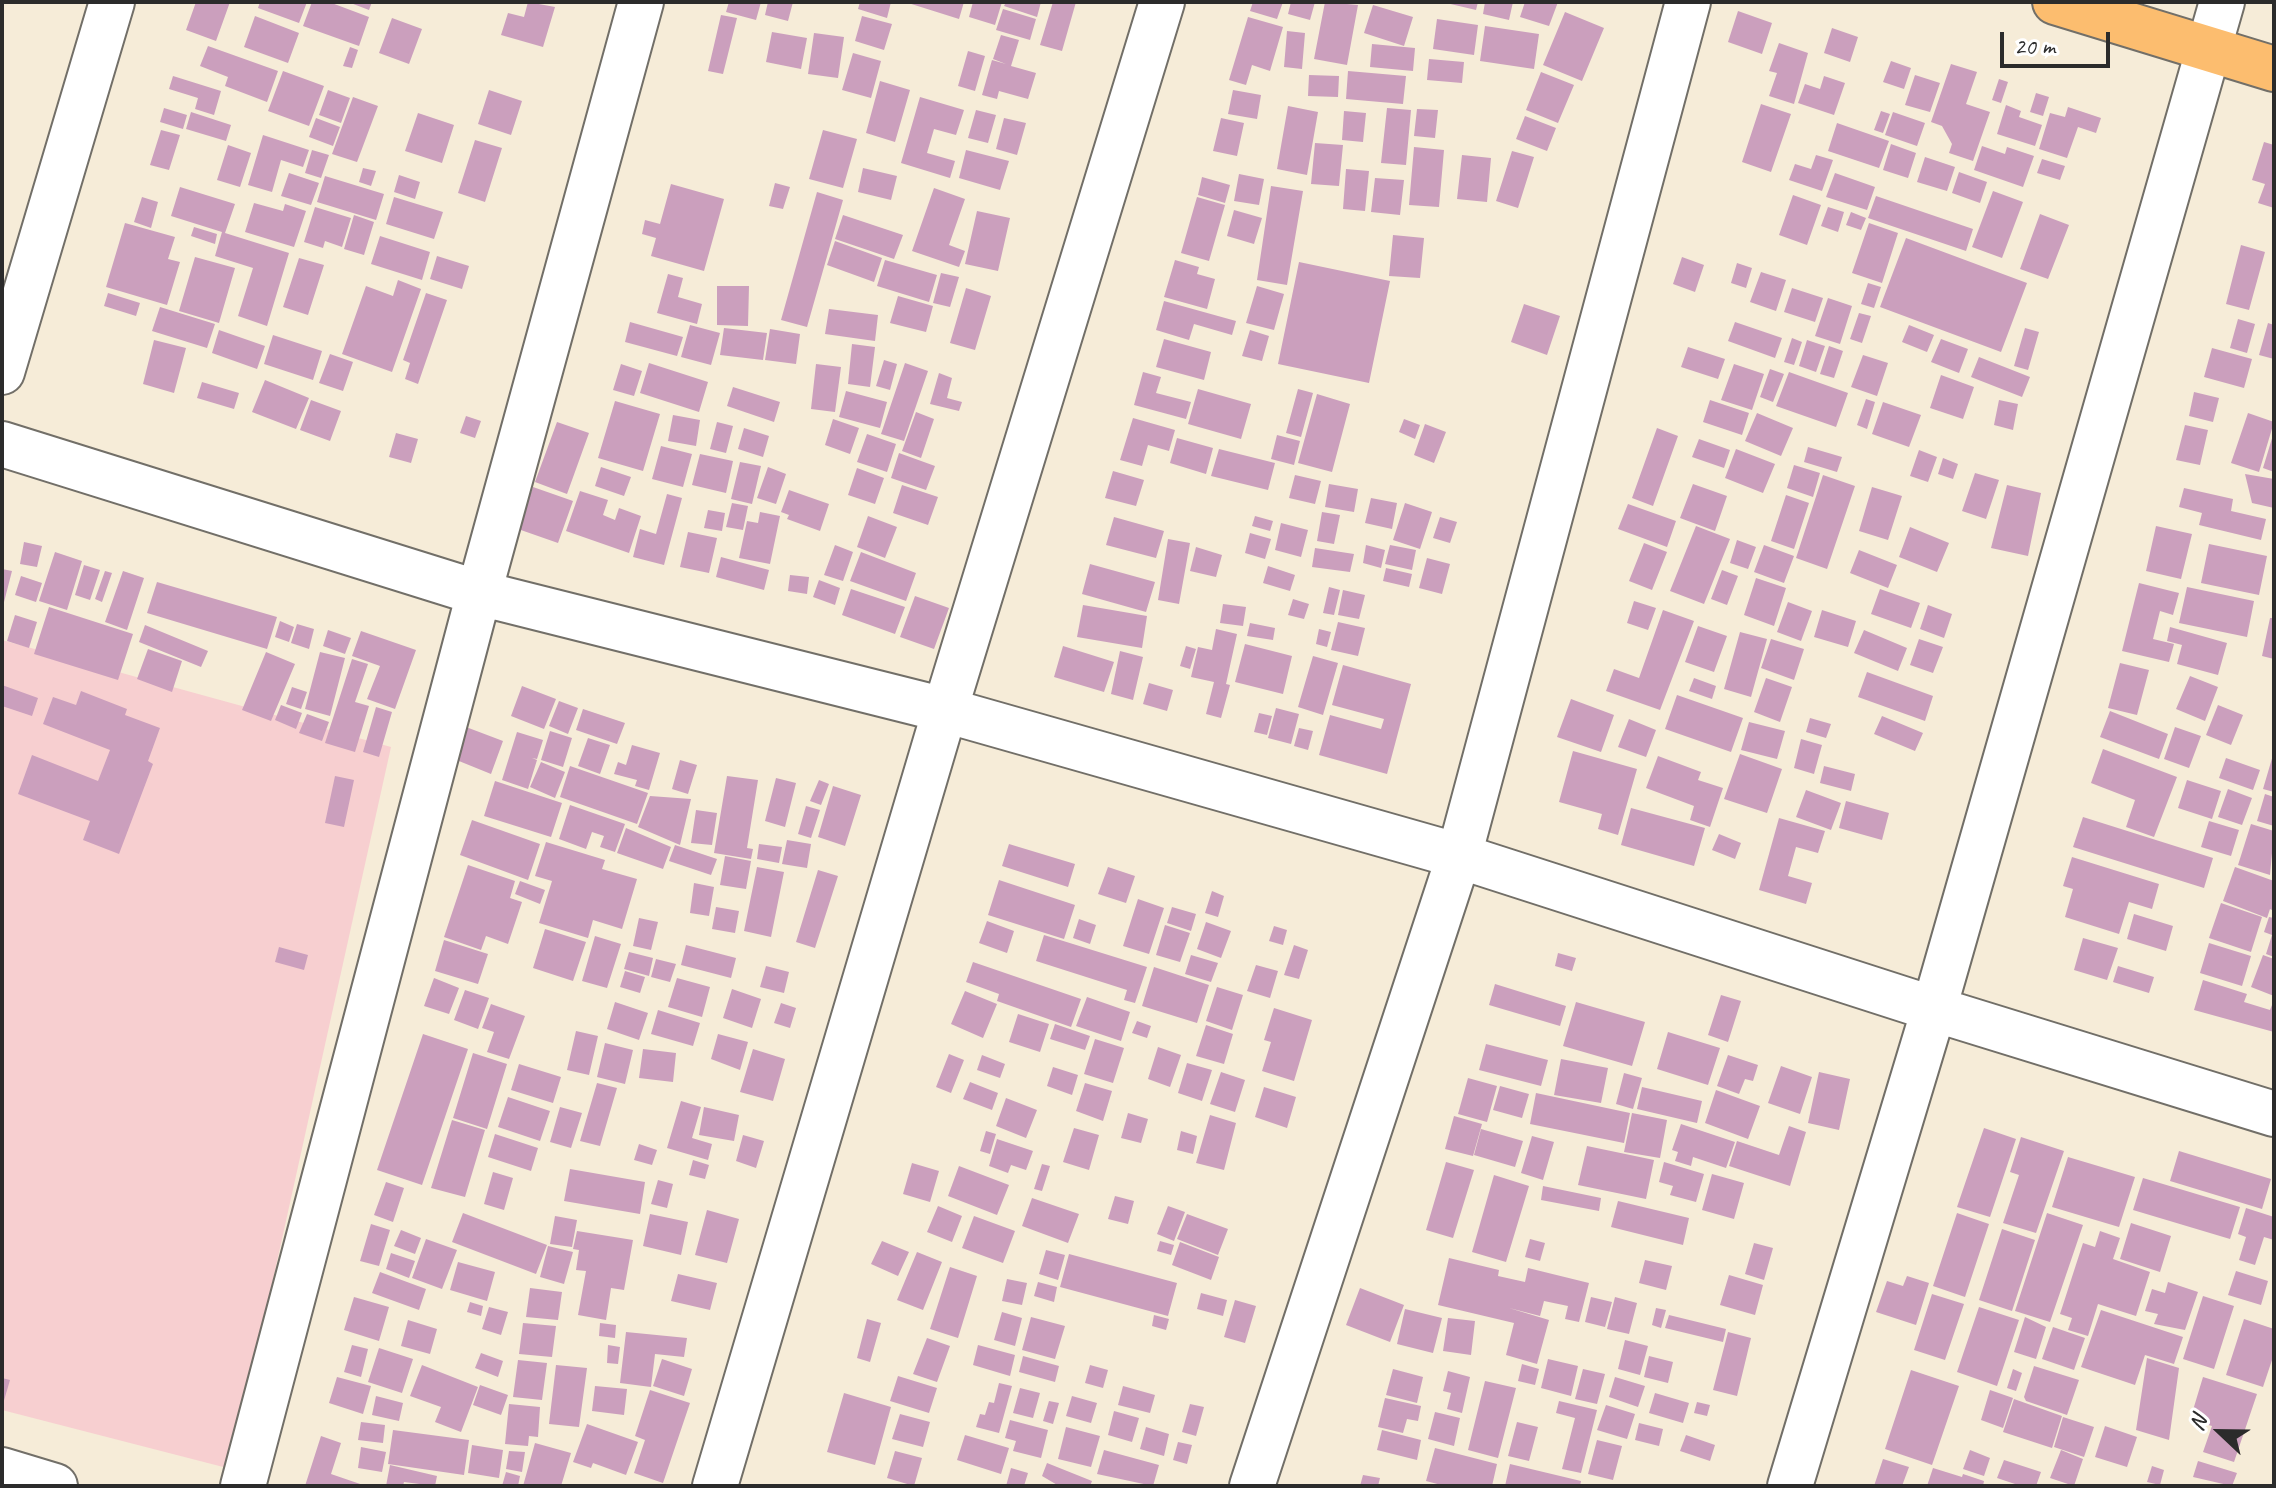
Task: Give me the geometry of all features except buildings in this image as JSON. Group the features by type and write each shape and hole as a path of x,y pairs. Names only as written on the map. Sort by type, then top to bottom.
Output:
{"main road":[{"path":"2055,2 2274,69"}],"street":[{"path":"2,372 112,2"},
{"path":"243,1486 479,593 641,2"},
{"path":"715,1486 945,710 1162,2"},
{"path":"1252,1486 1459,856 1688,2"},
{"path":"1790,1486 1934,1009 2222,2"},
{"path":"2,444 479,593 945,710 1459,856 1934,1009 2274,1114"},
{"path":"2,1470 55,1486"}],"shaded area":[{"path":"2,640 391,747 231,1469 2,1410"}]}
